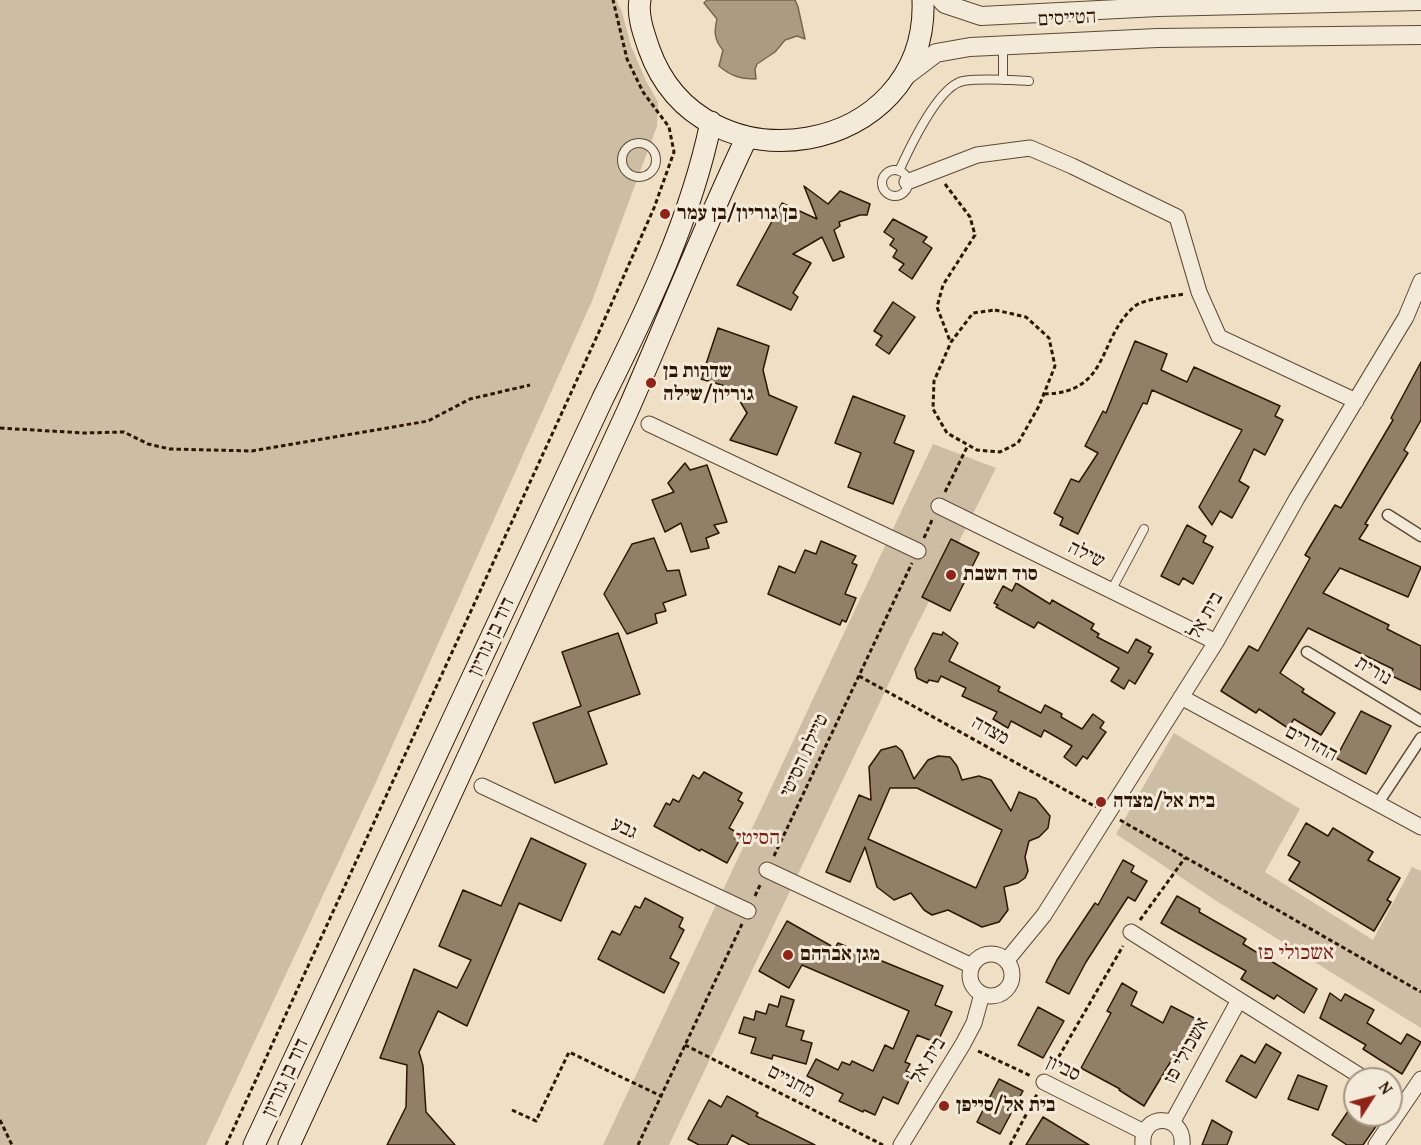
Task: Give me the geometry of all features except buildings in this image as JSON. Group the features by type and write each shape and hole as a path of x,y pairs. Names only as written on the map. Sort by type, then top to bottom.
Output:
{"main road":[{"path":"638,2 643,32 653,60 668,84 688,106 711,122 747,137 790,142 818,137 843,128 867,114 903,78 918,48 923,20 923,0"},
{"name":"דוד בן גוריון","path":"254,1145 598,409 648,308 702,162 711,122"},
{"name":"דוד בן גוריון","path":"289,1145 628,410 747,137"}],"street":[{"name":"הטייסים","path":"941,0 945,4 981,16 1158,7 1421,1"},
{"name":"הטייסים","path":"903,78 936,53 970,47 1156,38 1413,35"},
{"path":"1413,35 1421,44"},
{"path":"903,176 935,170 977,155 1030,148 1177,217 1199,292 1219,337 1356,401"},
{"name":"בית אל","path":"1007,960 1044,915 1182,697 1406,318 1421,281"},
{"path":"649,424 918,551"},
{"name":"שילה","path":"939,506 1215,642"},
{"path":"1388,516 1421,536"},
{"name":"נורית","path":"1307,652 1421,721"},
{"name":"ההדרים","path":"1182,697 1421,827"},
{"path":"1378,803 1421,738"},
{"name":"גבע","path":"482,786 748,911"},
{"path":"767,870 972,966"},
{"path":"1131,932 1346,1067"},
{"path":"988,954 995,954 1007,960 1012,974 1008,987 996,996 982,994 976,990 970,979 972,966 976,960 988,954"},
{"name":"בית אל","path":"901,1145 963,1044 974,1023 982,994"},
{"name":"אשכולי פז","path":"1172,1122 1239,1000"},
{"path":"1403,1094 1421,1079"},
{"name":"סביון","path":"1044,1082 1144,1139"},
{"path":"1144,1139 1153,1123 1159,1120 1172,1122 1180,1132 1182,1145"},
{"path":"1376,1145 1384,1127"}],"lane":[{"path":"1003,45 1003,80"},
{"path":"903,176 915,135 949,88 962,81 1029,81"},
{"path":"636,144 647,145 656,159 653,170 640,177 628,173 622,161 626,150 636,144"},
{"path":"1111,591 1144,529"}],"path":[{"path":"226,1145 598,334 654,208 674,152 669,127 643,92 627,59 613,0"},
{"path":"935,170 970,217 975,235 943,285 937,307 951,342"},
{"path":"1044,394 1058,394 1083,384 1100,365 1115,331 1137,305 1165,297 1199,292"},
{"path":"995,310 1026,317 1049,338 1055,366 1044,394 1018,443 1000,452 976,450 947,433 933,409 934,381 951,342 973,313 995,310"},
{"path":"0,428 84,433 124,432 148,444 170,449 252,451 428,421 470,399 530,386"},
{"name":"טיילת הסיטי","path":"638,1145 968,445"},
{"name":"מצדה","path":"859,676 1107,813 1421,992"},
{"path":"1010,1145 1131,932 1185,858"},
{"name":"סביון","path":"963,1044 1044,1082"},
{"name":"מחניים","path":"685,1045 883,1145"},
{"path":"512,1110 536,1121 569,1052 661,1096"},
{"path":"0,1120 12,1145"}],"shaded area":[{"path":"0,0 616,0 622,12 631,46 658,102 657,126 592,301 376,782 206,1145 0,1145"},
{"path":"707,0 795,0 805,39 797,36 785,40 775,52 757,64 756,79 736,76 719,66 723,50 716,35 717,19 704,3"},
{"path":"933,444 996,468 908,643 669,1145 603,1145"},
{"path":"1174,733 1300,809 1265,872 1373,940 1412,867 1421,871 1421,1028 1218,902 1116,834"}],"place":[{"name":"בן גוריון/בן עמר","path":"665,214"},
{"name":"שדרות בן גוריון/שילה","path":"651,383"},
{"name":"סוד השבת","path":"951,575"},
{"name":"בית אל/מצדה","path":"1101,802"},
{"name":"מגן אברהם","path":"788,955"},
{"name":"בית אל/סייפן","path":"944,1106"}],"district":[{"name":"הסיטי","path":"758,839"},
{"name":"אשכולי פז","path":"1296,954"}]}
